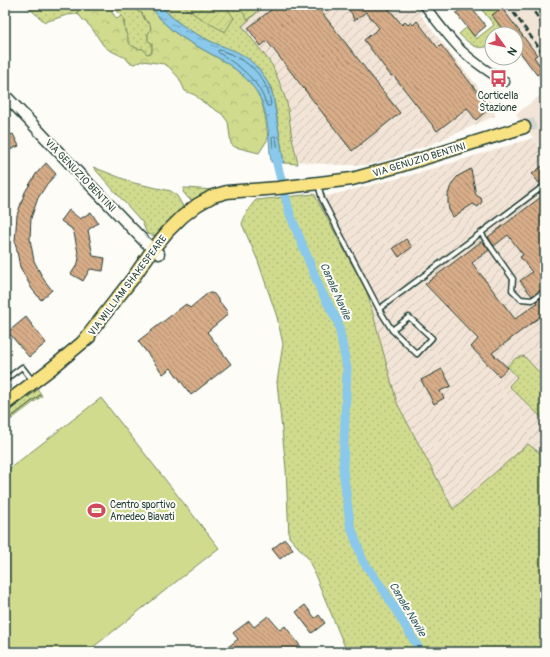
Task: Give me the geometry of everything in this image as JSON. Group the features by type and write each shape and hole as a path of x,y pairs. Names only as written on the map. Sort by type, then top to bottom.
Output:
{"main road":[{"name":"VIA GENUZIO BENTINI","path":"315,184 352,179 524,127"},
{"name":"VIA WILLIAM SHAKESPEARE","path":"5,404 64,359 104,324 122,305 143,278 156,251 168,231 197,205 213,196 227,192 315,184"}],"street":[{"path":"424,5 461,50 479,65 505,82"},
{"name":"VIA GENUZIO BENTINI","path":"5,95 72,166 156,251"}],"lane":[{"path":"315,184 379,310 392,330 417,354 432,338 409,317 392,330"},
{"path":"379,310 545,185"},
{"path":"481,233 513,280 512,290 521,299 532,300 545,291"},
{"path":"5,380 22,367 34,382"}],"shaded area":[{"path":"265,5 432,5 420,14 492,104 495,116 434,143 381,162 365,165 339,165 297,161 287,103 279,81 275,72 242,26"},
{"path":"499,5 543,5 545,8 545,86 524,58 524,26 506,26 492,15 501,8"},
{"path":"545,92 545,154 516,114"},
{"path":"533,138 545,154 545,457 528,445 453,509 397,403 367,292 314,194 328,196 415,174"}],"green space":[{"path":"25,5 87,5 80,7 77,14 67,15 45,22"},
{"path":"87,5 112,5 114,9 111,11 117,19 121,16 123,17 128,42 139,49 143,49 147,54 152,53 152,43 148,41 148,34 151,29 150,24 145,20 142,13 138,12 136,5 151,5 159,17 180,36 230,65 241,74 255,89 260,98 266,121 268,139 259,153 235,147 231,144 228,122 222,114 195,95 185,91 179,78 169,67 164,64 143,61 134,64 103,45 91,27 77,14 80,6 84,7"},
{"path":"112,5 136,5 145,20 150,24 151,30 148,34 148,40 152,43 152,53 146,54 143,49 138,49 127,42 128,38 125,31 124,19"},
{"path":"162,5 265,5 242,26 272,65 279,81 287,103 292,138 298,164 284,163 271,87 252,62 237,52 214,43 187,29 171,16"},
{"path":"183,5 230,5 227,8 234,18 225,32 198,17"},
{"path":"238,5 265,5 248,20"},
{"path":"486,5 499,5 502,8 492,15 500,26 493,26 494,25 482,10 487,6"},
{"path":"467,27 476,39 484,33 484,48 474,46 459,34"},
{"path":"93,167 134,183 171,191 177,196 184,208 157,236 147,234 142,222"},
{"path":"184,188 214,190 195,201 189,199 183,192"},
{"path":"314,194 367,292 397,403 453,509 528,444 545,457 545,652 347,652 308,558 289,537 286,469 277,382 283,344 277,317 258,261 242,224 251,205 256,200"},
{"path":"524,356 545,379 545,402 543,404 545,406 545,420 509,386 517,377 507,366 516,358"},
{"path":"37,388 42,396 5,424 5,412"},
{"name":"Centro sportivo Amedeo Biavati","path":"101,398 219,548 87,652 5,652 5,472"}],"water":[{"path":"151,5 162,5 169,15 183,26 209,41 243,55 255,64 268,82 271,89 284,163 271,162 268,126 261,99 256,91 245,78 232,67 187,41 173,31 161,19"}],"building":[{"path":"277,5 316,5 400,113 352,151 267,41 261,46 248,28"},
{"path":"345,5 386,5 402,25 405,22 408,25 411,22 413,25 417,21 438,48 441,45 490,108 476,120 467,108 437,131 393,75 391,76 364,40 379,28 366,12 354,21 352,14"},
{"path":"469,5 486,26 484,26 474,36 456,13"},
{"path":"502,8 515,26 500,26 492,15"},
{"path":"524,38 537,55 534,57 543,70 537,75 524,58"},
{"path":"13,134 19,146 5,152 5,137"},
{"path":"46,163 56,174 38,198 31,218 30,239 34,261 44,280 52,290 41,300 32,289 20,267 15,241 17,215 25,192 36,174"},
{"path":"545,164 545,179 539,183 532,174"},
{"path":"471,169 476,195 481,198 482,202 478,207 473,204 453,217 449,210 448,203 450,188 458,176"},
{"path":"545,194 545,288 532,296 520,281 532,272 520,257 523,255 508,235 494,246 488,237"},
{"path":"69,210 80,219 91,212 98,223 88,230 93,256 105,258 103,271 90,269 83,281 71,274 78,263 79,258 74,233 72,229 61,221"},
{"path":"406,239 412,247 399,257 393,248"},
{"path":"482,241 489,250 472,263 515,319 537,303 536,301 545,295 545,313 492,353 508,368 499,376 471,347 478,339 425,284"},
{"path":"208,293 214,294 226,310 227,314 207,332 231,364 191,395 171,368 163,374 138,341 186,304 190,308"},
{"path":"26,317 46,343 29,357 8,332"},
{"path":"442,369 451,386 440,391 444,398 434,404 421,380"},
{"path":"285,539 293,549 280,559 272,549"},
{"path":"305,605 315,618 319,615 325,623 312,633 296,612"},
{"path":"268,616 280,630 285,626 305,652 222,652 238,639 233,633 249,621 254,627"}],"waterway":[{"name":"Canale Navile","path":"276,151 277,164 290,214 321,291 338,322 347,368 343,469 350,524 363,561 385,592 421,652"}],"tunnel":[{"path":"524,127 545,121"}],"tram line":[{"path":"5,414 37,390"},
{"path":"5,422 40,395"}],"railway":[{"path":"508,5 545,56"},
{"path":"529,5 545,27"}],"place":[{"name":"Corticella Stazione","path":"498,78"},
{"name":"Centro sportivo Amedeo Biavati","path":"97,510"}]}
